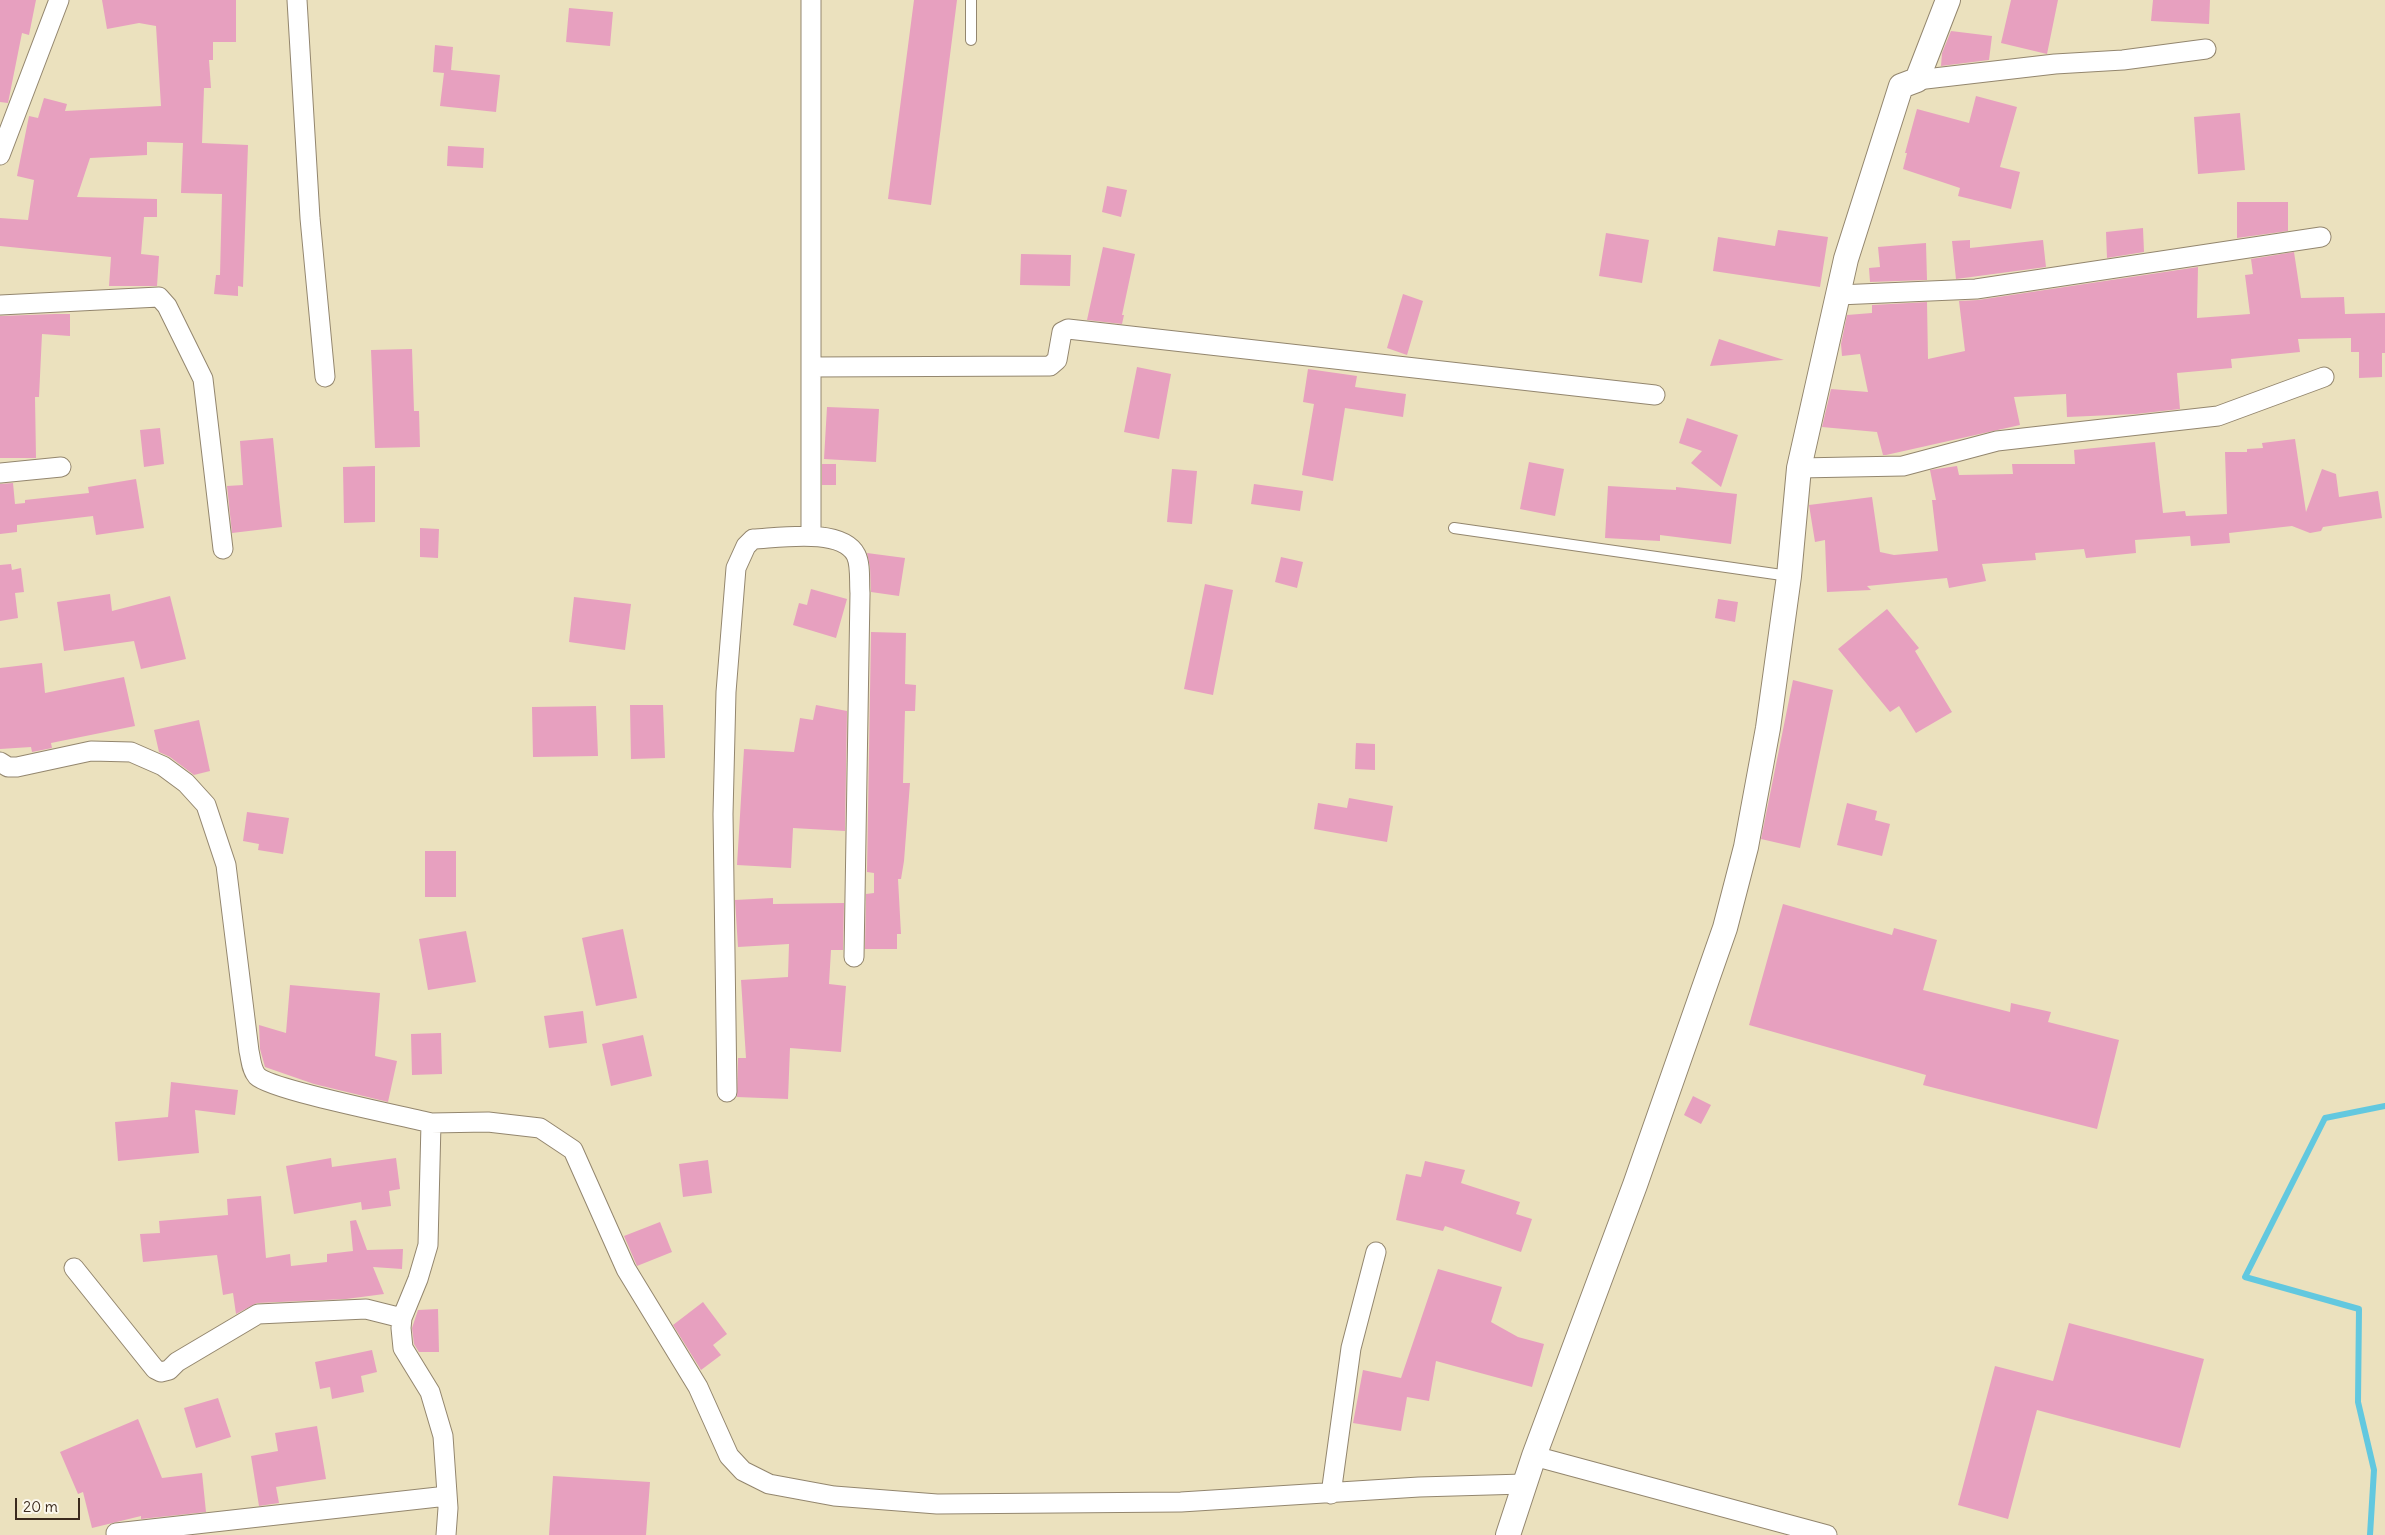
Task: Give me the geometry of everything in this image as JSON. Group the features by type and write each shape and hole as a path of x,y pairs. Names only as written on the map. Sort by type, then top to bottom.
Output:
{"street":[{"path":"0,155 59,0"},
{"path":"297,0 310,218 325,378"},
{"path":"811,0 811,536"},
{"path":"1917,80 1948,0"},
{"path":"1508,1535 1534,1456 1635,1185 1725,928 1746,847 1768,728 1789,576 1799,468 1846,259 1901,86 1917,80 2055,64 2123,60 2206,48"},
{"path":"1838,295 1976,289 2321,237"},
{"path":"0,305 159,297 166,306 203,379 222,549"},
{"path":"811,367 1050,366 1057,360 1062,332 1068,329 1655,395"},
{"path":"1799,468 1904,466 1997,441 2218,416 2324,377"},
{"path":"0,473 61,467"},
{"path":"727,1092 723,805 726,692 736,568 746,546 753,539 811,536 843,542 857,556 860,593 854,957"},
{"path":"0,762 8,767 17,767 91,751 131,752 164,766 186,783 206,805 226,865 249,1051 252,1067 258,1077 284,1088 431,1123 488,1122 540,1128 573,1150 626,1269 698,1386 728,1456 742,1470 769,1484 834,1496 937,1504 1181,1502 1419,1487 1524,1484"},
{"path":"431,1123 428,1245 418,1279 402,1318 403,1348 430,1392 443,1436 447,1496 446,1535"},
{"path":"1331,1494 1351,1348 1376,1252"},
{"path":"74,1268 155,1369 162,1372 169,1370 177,1362 258,1314 366,1310 402,1318"},
{"path":"1534,1456 1827,1535"},
{"path":"116,1533 447,1496"}],"lane":[{"path":"970,0 971,40"},
{"path":"1454,528 1789,576"}],"building":[{"path":"0,0 36,0 29,35 22,33 8,103 0,102"},
{"path":"102,0 236,0 236,42 213,42 213,60 209,60 211,88 204,88 202,143 248,145 243,287 238,286 238,296 214,294 216,275 220,275 222,194 181,193 183,143 147,142 147,155 90,158 77,197 157,199 157,217 144,217 141,254 159,256 157,286 109,286 111,257 0,246 0,218 28,220 34,180 17,176 29,116 38,118 44,98 67,104 65,111 161,106 156,26 139,23 107,29"},
{"path":"914,0 957,0 931,205 888,199"},
{"path":"2011,0 2058,0 2047,54 2001,43"},
{"path":"2153,0 2210,0 2209,24 2151,21"},
{"path":"569,8 613,12 610,46 566,42"},
{"path":"1951,31 1992,36 1989,60 1941,66 1942,53"},
{"path":"435,45 453,47 451,70 500,75 496,112 440,106 444,73 433,72"},
{"path":"1976,96 2017,107 2000,167 2020,172 2011,209 1958,196 1960,188 1903,169 1907,153 1905,153 1917,109 1969,123"},
{"path":"2240,113 2245,170 2198,174 2194,117"},
{"path":"448,146 484,148 483,168 447,166"},
{"path":"1107,186 1127,190 1121,217 1102,212"},
{"path":"2237,202 2288,202 2288,231 2237,238"},
{"path":"2143,228 2144,252 2107,258 2106,232"},
{"path":"1778,230 1828,237 1820,287 1713,271 1718,237 1775,246"},
{"path":"1606,233 1649,240 1642,283 1599,276"},
{"path":"1970,240 1970,248 2043,240 2046,267 1956,279 1952,241"},
{"path":"1926,243 1927,280 1870,282 1869,268 1880,267 1878,247"},
{"path":"1103,247 1135,254 1122,315 1124,315 1122,324 1087,320"},
{"path":"2294,252 2301,298 2344,297 2345,314 2385,313 2385,353 2382,353 2382,377 2359,378 2359,352 2351,352 2351,338 2298,339 2300,352 2231,359 2232,368 2177,373 2180,409 2136,414 2067,417 2066,394 2014,397 2020,425 1886,455 1883,455 1877,432 1822,427 1831,389 1868,392 1860,354 1842,356 1841,344 1847,315 1872,313 1872,305 1927,302 1928,359 1965,351 1959,301 1978,300 2198,267 2197,318 2250,314 2245,275 2253,274 2251,259"},
{"path":"1021,254 1071,255 1070,286 1020,285"},
{"path":"1403,294 1423,301 1407,355 1387,348"},
{"path":"70,314 70,336 42,334 39,397 35,397 36,458 0,458 0,316"},
{"path":"1719,339 1784,360 1710,366"},
{"path":"412,349 414,411 419,411 420,447 375,448 371,350"},
{"path":"1137,367 1171,374 1159,439 1124,432"},
{"path":"1308,369 1357,376 1355,387 1406,394 1403,417 1345,408 1333,481 1302,475 1314,404 1303,402"},
{"path":"827,407 879,409 876,462 824,459"},
{"path":"1687,418 1738,435 1721,487 1691,463 1702,451 1679,443"},
{"path":"160,428 164,464 144,467 140,430"},
{"path":"273,438 282,527 232,533 227,486 243,485 240,441"},
{"path":"2295,439 2306,512 2322,469 2336,474 2339,497 2378,491 2382,518 2323,527 2321,531 2310,533 2292,526 2229,533 2230,543 2191,546 2190,536 2135,540 2136,553 2086,558 2084,549 2035,553 2036,560 1982,564 1986,581 1949,588 1947,578 1867,586 1871,590 1827,592 1825,540 1815,542 1809,505 1872,497 1880,552 1894,555 1938,551 1932,500 1936,500 1930,470 1957,466 1959,475 2013,474 2012,464 2075,464 2074,450 2155,442 2163,513 2185,511 2186,516 2227,514 2225,452 2247,452 2247,449 2263,448 2262,443"},
{"path":"1529,462 1564,469 1555,516 1520,509"},
{"path":"822,464 836,464 836,485 822,485"},
{"path":"375,466 375,522 344,523 343,467"},
{"path":"1172,469 1197,471 1192,524 1167,522"},
{"path":"136,479 144,528 96,535 93,516 17,525 17,532 0,534 0,484 13,483 15,504 25,503 25,500 89,493 88,487"},
{"path":"1254,484 1303,491 1300,511 1251,504"},
{"path":"1608,486 1676,490 1676,487 1737,494 1731,544 1660,535 1660,541 1605,538"},
{"path":"420,528 439,529 438,558 420,557"},
{"path":"867,553 905,558 899,596 871,592 870,567"},
{"path":"1281,557 1303,562 1297,588 1275,582"},
{"path":"11,564 12,570 21,568 24,592 15,593 18,618 0,621 0,565"},
{"path":"1205,584 1233,590 1213,695 1184,689"},
{"path":"811,589 847,599 836,638 793,625 799,603 807,605"},
{"path":"110,594 112,611 170,596 186,659 141,669 134,641 64,651 57,602"},
{"path":"574,597 631,604 625,650 569,642"},
{"path":"1718,599 1738,602 1735,622 1715,618"},
{"path":"1887,609 1919,648 1915,651 1952,712 1916,733 1899,706 1890,712 1838,649"},
{"path":"871,632 906,633 905,684 916,685 915,711 905,711 903,783 910,783 904,861 901,879 898,879 901,934 897,934 897,949 865,949 866,894 874,893 874,873 867,872"},
{"path":"42,663 45,693 124,677 135,726 51,743 52,748 32,752 31,747 0,749 0,668"},
{"path":"1793,680 1833,690 1800,848 1761,839"},
{"path":"630,705 663,705 665,758 631,759"},
{"path":"816,705 847,711 845,831 793,828 791,868 737,865 744,749 794,752 800,718 813,720"},
{"path":"596,706 598,756 533,757 532,707"},
{"path":"199,720 210,771 194,775 170,757 159,752 154,730"},
{"path":"1356,743 1375,744 1375,770 1355,769"},
{"path":"1349,798 1393,806 1387,842 1314,829 1318,803 1347,808"},
{"path":"1847,803 1877,811 1875,820 1890,824 1882,856 1837,845"},
{"path":"247,812 289,818 283,854 258,850 259,844 243,841"},
{"path":"425,851 456,851 456,897 425,897"},
{"path":"773,898 773,904 844,903 843,950 831,950 829,984 846,986 841,1052 790,1048 788,1099 737,1097 738,1058 746,1058 741,980 788,977 789,944 738,947 735,900"},
{"path":"1783,904 1892,935 1894,928 1937,940 1923,990 2010,1012 2011,1003 2051,1012 2048,1022 2119,1040 2097,1129 1923,1085 1926,1075 1749,1025"},
{"path":"623,929 637,998 596,1006 582,938"},
{"path":"466,931 476,982 428,990 419,939"},
{"path":"290,985 380,993 375,1056 397,1061 388,1102 314,1084 265,1067 260,1049 259,1025 286,1033"},
{"path":"583,1011 587,1043 549,1048 544,1016"},
{"path":"441,1033 442,1074 412,1075 411,1034"},
{"path":"643,1035 652,1076 611,1086 602,1044"},
{"path":"171,1082 238,1090 235,1115 195,1110 199,1153 118,1161 115,1122 168,1117"},
{"path":"1693,1096 1711,1105 1701,1124 1684,1115"},
{"path":"331,1158 332,1167 396,1158 400,1189 389,1191 391,1206 362,1210 361,1202 294,1214 286,1166"},
{"path":"708,1160 712,1193 683,1197 679,1164"},
{"path":"1425,1161 1465,1170 1461,1183 1520,1202 1516,1214 1532,1219 1521,1252 1445,1226 1443,1231 1396,1220 1406,1174 1421,1177"},
{"path":"261,1196 266,1258 290,1254 291,1266 327,1262 327,1254 353,1251 350,1221 356,1220 367,1250 403,1249 402,1269 373,1267 384,1294 346,1299 257,1303 236,1314 233,1293 223,1295 217,1255 143,1262 140,1234 160,1233 159,1221 228,1215 227,1199"},
{"path":"660,1222 672,1252 637,1266 624,1236"},
{"path":"1438,1269 1502,1287 1491,1322 1518,1337 1544,1344 1532,1387 1436,1361 1429,1401 1407,1397 1401,1431 1353,1423 1363,1370 1401,1378"},
{"path":"703,1302 727,1334 713,1345 721,1355 701,1370 673,1325"},
{"path":"438,1309 439,1352 419,1352 414,1344 412,1328 418,1310"},
{"path":"2069,1323 2204,1359 2180,1448 2037,1410 2008,1519 1958,1505 1995,1366 2053,1381"},
{"path":"372,1350 377,1372 361,1376 364,1392 332,1399 330,1387 320,1389 315,1362"},
{"path":"218,1398 231,1437 196,1448 184,1408"},
{"path":"138,1419 162,1478 202,1473 206,1512 141,1519 141,1516 92,1528 83,1492 78,1494 60,1452"},
{"path":"317,1426 326,1479 276,1487 279,1503 259,1506 251,1456 278,1451 275,1433"},
{"path":"553,1476 650,1482 646,1535 549,1535"}],"waterway":[{"path":"2370,1535 2374,1470 2358,1402 2359,1309 2245,1277 2325,1118 2385,1106"}]}
